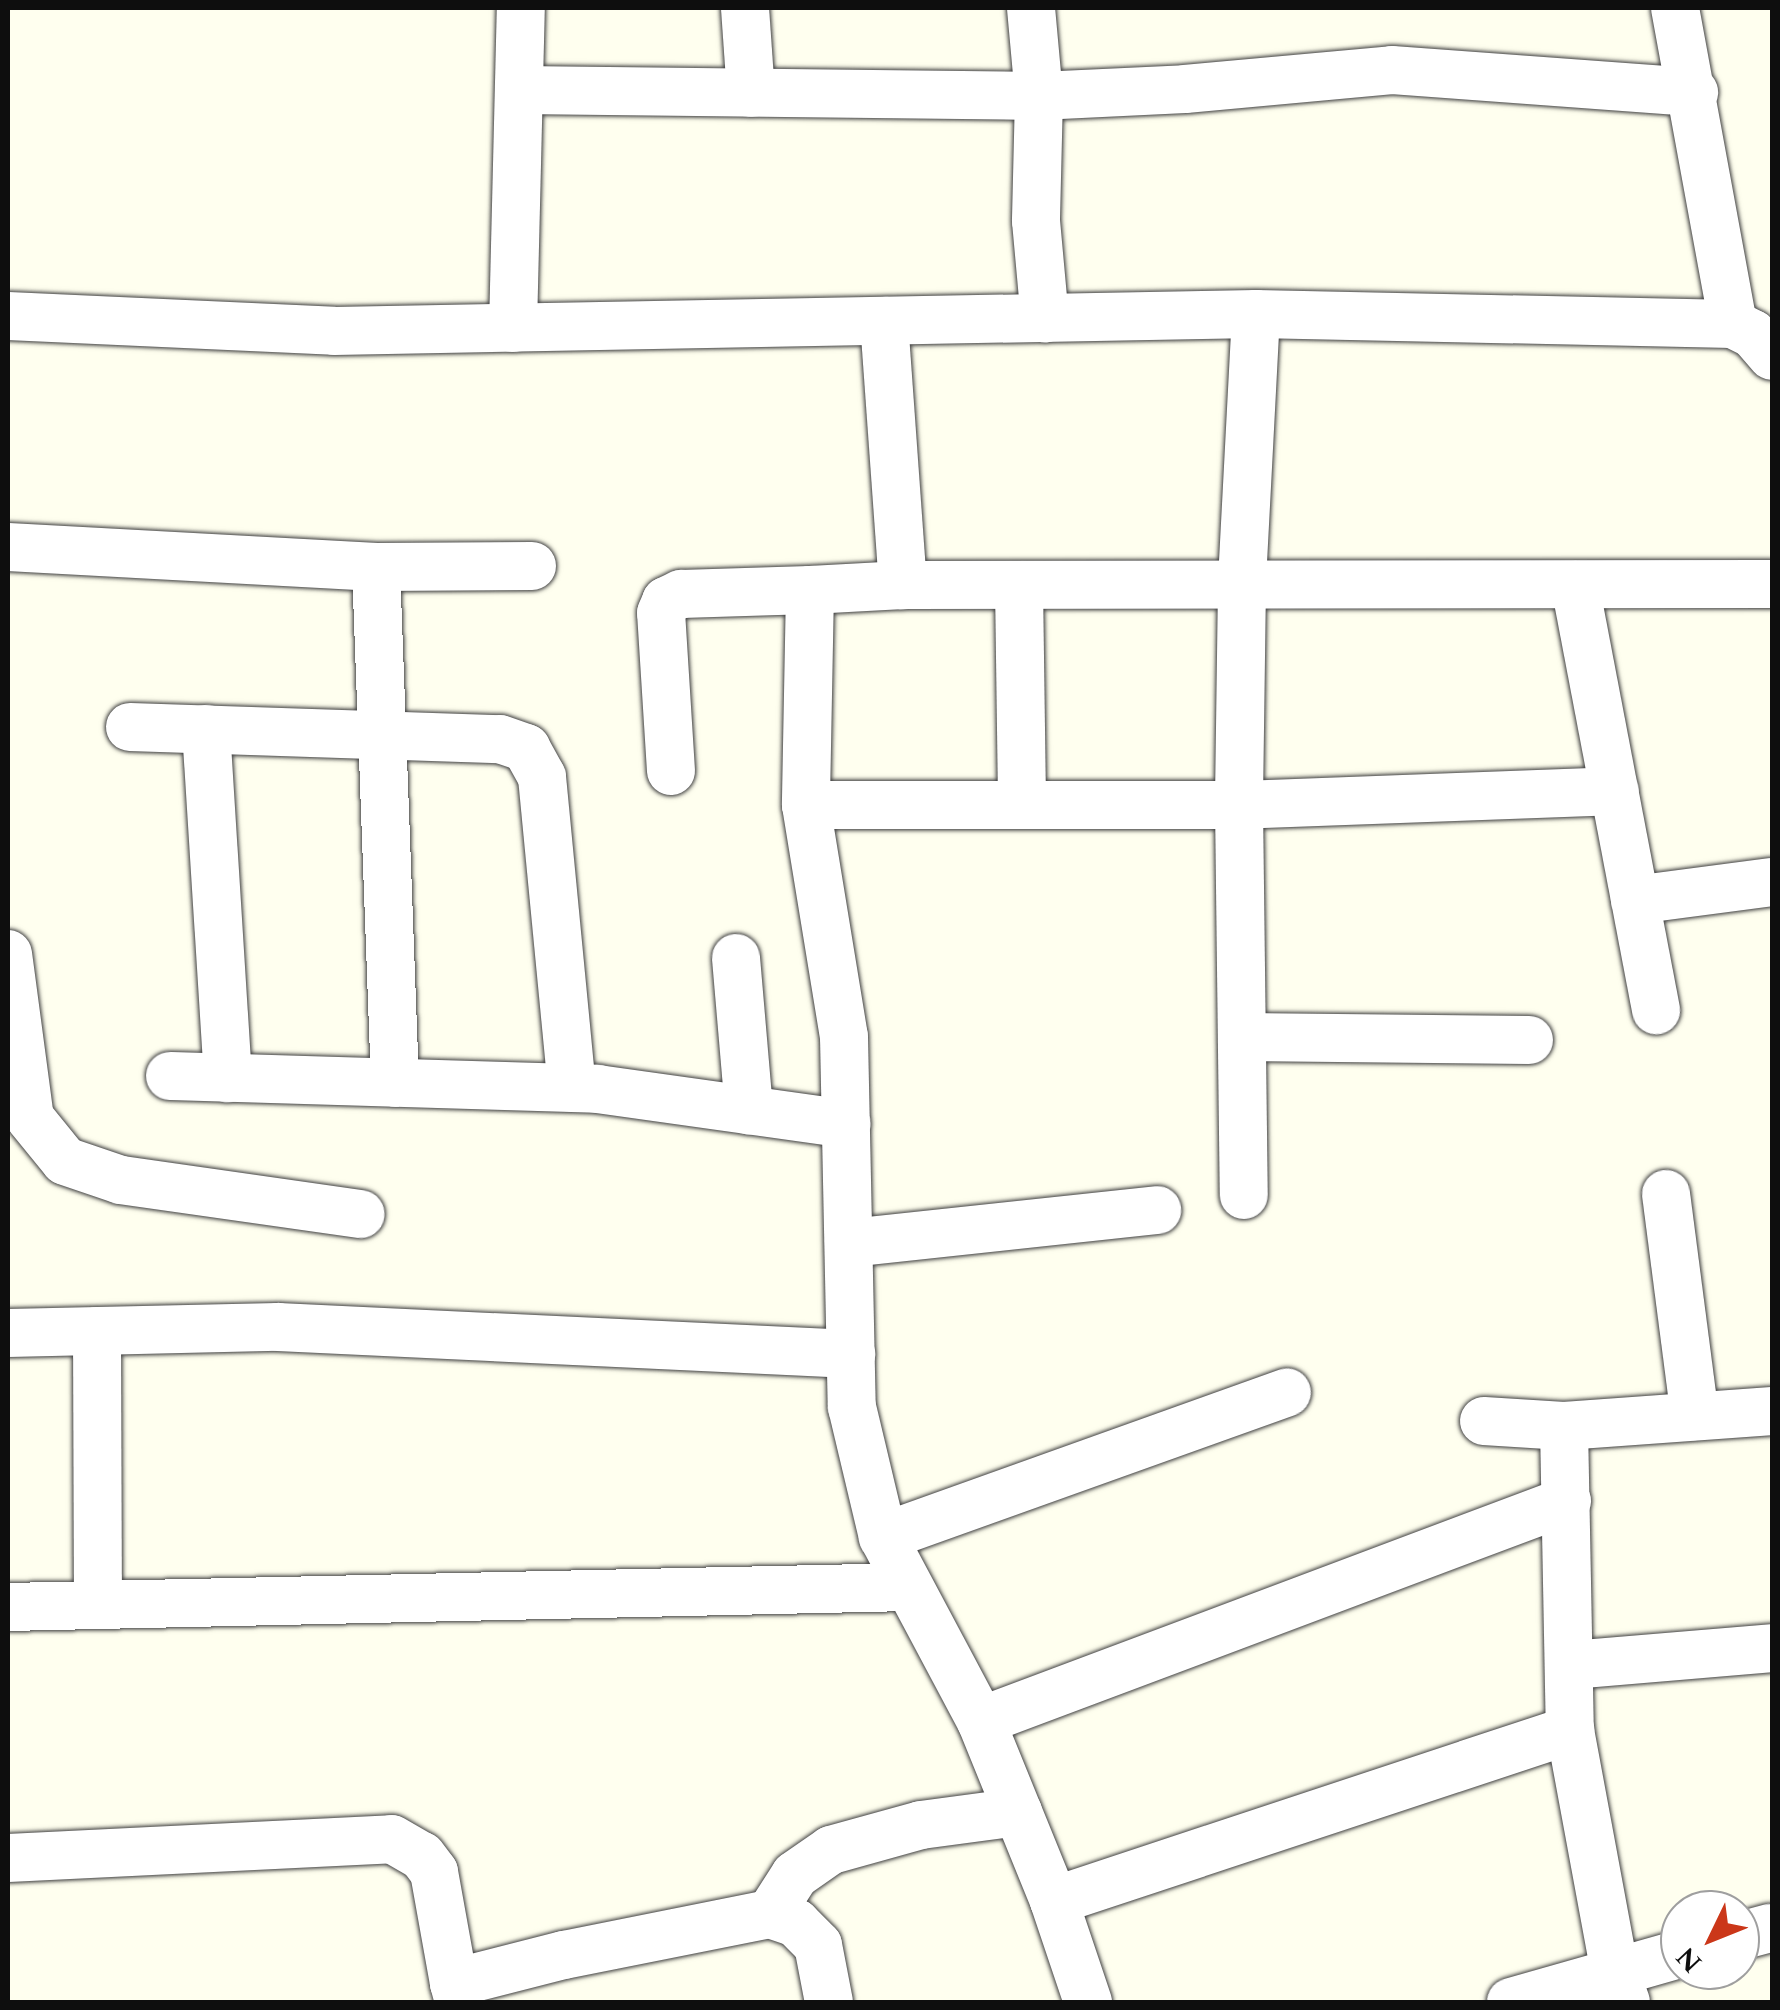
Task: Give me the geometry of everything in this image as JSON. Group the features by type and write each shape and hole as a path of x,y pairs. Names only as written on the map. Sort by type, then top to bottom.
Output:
{"street":[{"path":"513,328 521,8"},
{"path":"745,8 751,92"},
{"path":"1031,8 1039,96 1036,221 1045,319"},
{"path":"1676,8 1733,324"},
{"path":"519,90 1039,96 1185,89 1392,70 1694,92"},
{"path":"8,316 334,331 1256,314 1733,324 1753,334 1772,356"},
{"path":"1244,1195 1239,805 1242,585 1256,314"},
{"path":"884,321 904,585"},
{"path":"8,547 376,567 532,566"},
{"path":"376,567 396,1083"},
{"path":"671,771 661,613 666,601 681,594 904,585 1772,584"},
{"path":"1019,585 1022,804"},
{"path":"1574,585 1656,1010"},
{"path":"810,590 806,804 844,1038 852,1407 883,1537 981,1721 1054,1901 1088,2002"},
{"path":"130,727 511,740 526,748 539,764 572,1088"},
{"path":"206,729 228,1078"},
{"path":"806,804 1239,805 1615,792"},
{"path":"1635,900 1772,882"},
{"path":"8,954 30,1118 65,1161 121,1180 361,1214"},
{"path":"736,958 749,1110"},
{"path":"1242,1037 1529,1040"},
{"path":"170,1076 572,1088 846,1124"},
{"path":"1666,1194 1695,1416"},
{"path":"849,1243 1157,1210"},
{"path":"8,1333 278,1327 851,1354"},
{"path":"96,1331 98,1606"},
{"path":"883,1537 1288,1392"},
{"path":"1484,1421 1564,1426 1772,1411"},
{"path":"1564,1426 1570,1730 1621,1988"},
{"path":"981,1721 1567,1501"},
{"path":"8,1608 908,1587"},
{"path":"1571,1664 1772,1648"},
{"path":"1054,1901 1570,1730"},
{"path":"770,1914 795,1874 831,1850 920,1825 1018,1812"},
{"path":"8,1858 392,1839 422,1856 434,1872 456,1993 564,1956 770,1914 796,1923 818,1944 829,2002"},
{"path":"1511,2002 1621,1988 1660,1966"}]}
